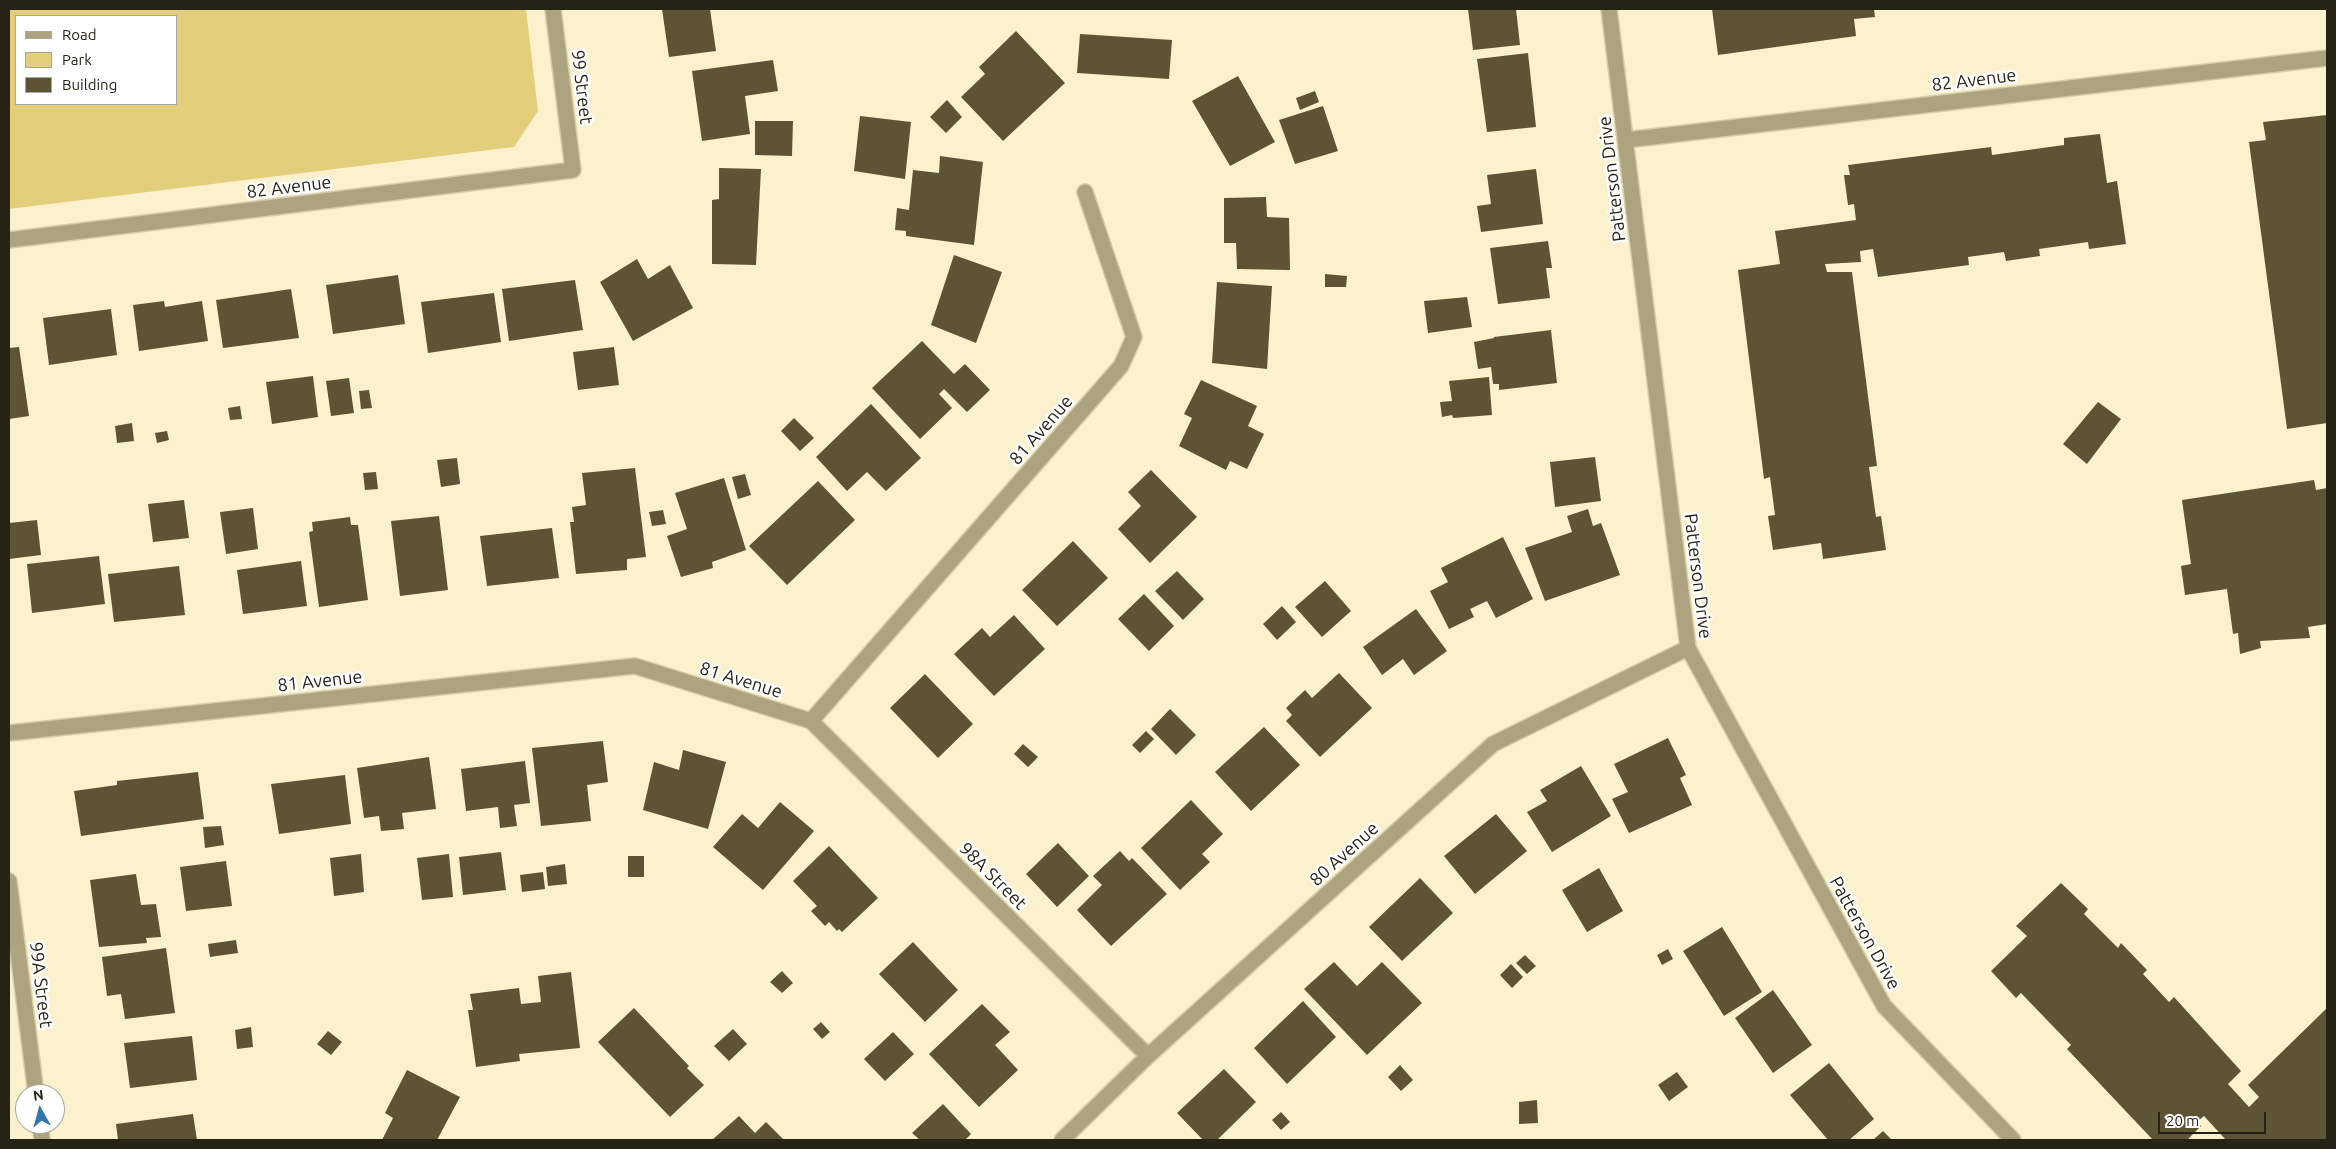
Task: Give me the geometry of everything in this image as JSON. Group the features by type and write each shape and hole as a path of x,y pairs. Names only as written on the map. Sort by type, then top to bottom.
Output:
{"street":[{"name":"99 Street","path":"553,9 573,170"},
{"name":"Patterson Drive","path":"1610,9 1688,648 1884,1006 2012,1140"},
{"name":"82 Avenue","path":"1626,140 2327,58"},
{"name":"82 Avenue","path":"9,240 573,170"},
{"name":"81 Avenue","path":"9,733 635,666 811,722 1122,366 1134,337 1085,192"},
{"name":"80 Avenue","path":"1062,1140 1148,1056 1492,744 1688,648"},
{"name":"98A Street","path":"811,722 1148,1056"},
{"name":"99A Street","path":"9,881 35,1084"}],"green space":[{"path":"9,9 526,9 538,111 514,147 9,209"}],"building":[{"path":"662,9 710,9 716,51 669,57"},
{"path":"1468,9 1516,9 1520,45 1473,50"},
{"path":"1712,9 1874,9 1875,17 1854,19 1856,36 1718,55"},
{"path":"1016,31 1065,83 1003,141 961,97 985,74 979,67"},
{"path":"1080,34 1172,40 1169,79 1077,73"},
{"path":"1528,53 1536,127 1487,132 1477,59"},
{"path":"773,60 778,91 745,96 750,134 702,141 692,71"},
{"path":"1238,76 1275,142 1230,166 1192,101"},
{"path":"1315,91 1319,102 1300,110 1296,98"},
{"path":"947,100 962,117 946,133 930,117"},
{"path":"1323,106 1338,151 1295,164 1279,120"},
{"path":"2327,115 2327,423 2287,429 2249,142 2266,140 2263,122"},
{"path":"860,116 911,122 905,179 854,171"},
{"path":"755,121 793,121 792,156 755,155"},
{"path":"2100,134 2107,183 2117,181 2126,244 2089,249 2088,242 2039,249 2040,256 2006,261 2004,252 1968,257 1969,265 1878,277 1873,249 1860,251 1861,262 1825,264 1827,272 1852,272 1877,466 1869,467 1876,517 1881,516 1886,550 1823,559 1821,543 1773,550 1768,516 1775,515 1770,477 1764,479 1738,270 1780,264 1775,231 1856,220 1854,204 1848,205 1844,175 1850,175 1848,165 1991,147 1992,155 2064,145 2064,138"},
{"path":"940,156 983,162 974,245 906,236 906,231 895,230 897,208 909,210 913,170 939,173"},
{"path":"719,168 761,169 756,265 712,264 712,200 719,199"},
{"path":"1536,169 1543,224 1481,232 1477,206 1491,204 1487,175"},
{"path":"1266,197 1267,217 1289,218 1290,270 1237,269 1236,243 1224,243 1224,198"},
{"path":"1548,241 1552,268 1546,268 1550,298 1498,304 1490,248"},
{"path":"954,255 1002,272 976,343 931,325"},
{"path":"637,259 648,279 670,265 693,308 633,341 600,282"},
{"path":"1325,274 1347,276 1346,287 1325,287"},
{"path":"398,275 405,324 333,334 326,285"},
{"path":"575,280 583,330 509,341 502,289"},
{"path":"1217,282 1272,286 1267,369 1212,363"},
{"path":"291,289 299,338 223,348 216,300"},
{"path":"494,293 501,342 428,353 421,302"},
{"path":"1467,297 1472,327 1428,333 1424,301"},
{"path":"164,301 165,307 202,301 208,341 139,351 133,305"},
{"path":"111,309 117,355 49,365 43,318"},
{"path":"1551,330 1557,383 1499,390 1499,384 1493,384 1491,367 1478,369 1474,342 1494,337"},
{"path":"922,341 954,374 965,364 990,390 967,412 944,389 939,394 952,408 920,439 872,388"},
{"path":"19,347 29,416 9,419 9,348"},
{"path":"614,347 619,385 578,390 573,352"},
{"path":"313,376 318,417 272,424 266,382"},
{"path":"1489,377 1492,415 1453,418 1452,415 1442,417 1440,402 1452,401 1449,381"},
{"path":"349,378 354,413 331,416 326,381"},
{"path":"1201,380 1257,406 1248,426 1264,434 1247,469 1230,461 1226,470 1179,446 1192,418 1184,414"},
{"path":"369,390 372,408 361,409 359,391"},
{"path":"2098,402 2121,419 2087,464 2063,444"},
{"path":"871,404 921,458 886,491 867,472 847,491 816,457"},
{"path":"240,406 242,419 230,420 228,408"},
{"path":"794,418 814,438 800,451 781,431"},
{"path":"132,423 134,441 117,443 115,426"},
{"path":"167,431 169,440 157,443 155,433"},
{"path":"1595,457 1601,501 1555,507 1550,462"},
{"path":"457,458 460,484 441,487 437,460"},
{"path":"635,468 646,557 627,559 627,570 576,574 570,522 574,522 572,507 586,505 582,473"},
{"path":"1151,470 1197,517 1150,563 1118,529 1141,506 1128,492"},
{"path":"376,472 378,489 365,490 363,473"},
{"path":"745,474 751,495 738,499 732,477"},
{"path":"724,478 746,550 712,562 713,568 681,577 667,536 687,529 675,493"},
{"path":"2314,480 2316,490 2327,488 2327,624 2308,627 2310,638 2260,641 2261,648 2240,654 2238,633 2233,634 2227,589 2185,595 2181,566 2191,564 2182,500"},
{"path":"818,481 855,520 787,585 749,546"},
{"path":"184,500 189,538 153,542 148,504"},
{"path":"253,508 258,549 226,554 220,512"},
{"path":"1588,509 1593,526 1601,523 1620,575 1545,601 1525,548 1572,532 1567,516"},
{"path":"663,510 666,524 652,526 649,512"},
{"path":"439,516 448,590 400,596 391,521"},
{"path":"350,517 351,525 358,525 368,600 319,607 309,532 313,531 312,522"},
{"path":"37,520 41,555 9,559 9,523"},
{"path":"552,528 559,578 487,586 480,536"},
{"path":"1503,537 1533,599 1496,618 1487,601 1470,609 1474,617 1449,629 1430,591 1448,582 1441,568"},
{"path":"1073,541 1108,578 1057,626 1022,590"},
{"path":"99,556 105,604 32,613 27,564"},
{"path":"301,561 307,606 243,614 237,570"},
{"path":"179,566 185,615 114,622 108,574"},
{"path":"1177,571 1204,599 1183,620 1155,591"},
{"path":"1325,581 1351,611 1322,637 1295,607"},
{"path":"1144,594 1174,626 1149,651 1118,619"},
{"path":"1282,606 1296,622 1277,640 1263,624"},
{"path":"1416,609 1447,651 1414,675 1403,659 1382,675 1363,647"},
{"path":"1014,615 1045,649 994,696 954,654 982,628 990,637"},
{"path":"1339,673 1372,708 1320,757 1286,721 1292,715 1286,708 1305,690 1312,698"},
{"path":"925,674 973,724 938,758 890,708"},
{"path":"1170,709 1196,735 1176,755 1151,729"},
{"path":"1264,727 1300,765 1251,811 1215,772"},
{"path":"1146,731 1154,739 1140,753 1132,745"},
{"path":"1668,738 1686,775 1680,778 1692,805 1629,833 1612,799 1628,792 1614,764"},
{"path":"603,741 608,782 587,785 591,821 541,826 532,748"},
{"path":"1023,744 1038,757 1028,767 1014,754"},
{"path":"683,750 726,762 708,829 643,810 654,762 679,770"},
{"path":"429,757 436,809 402,813 404,829 381,831 379,816 364,818 357,768"},
{"path":"525,761 530,803 514,805 517,826 500,828 498,807 466,811 461,769"},
{"path":"1581,766 1611,816 1552,852 1527,812 1547,801 1540,790"},
{"path":"198,772 204,819 81,836 74,791 117,785 117,781"},
{"path":"345,775 351,824 279,834 271,784"},
{"path":"1191,800 1223,834 1202,854 1210,862 1180,890 1141,848"},
{"path":"780,802 814,831 763,890 713,847 742,814 758,828"},
{"path":"1496,814 1527,851 1475,894 1444,856"},
{"path":"221,826 224,845 205,848 203,827"},
{"path":"1058,843 1089,876 1057,907 1026,874"},
{"path":"829,846 878,898 842,932 839,929 837,931 829,922 825,926 811,911 817,906 793,881"},
{"path":"1120,851 1129,861 1132,858 1167,894 1111,946 1077,910 1102,885 1093,876"},
{"path":"501,852 506,890 463,895 459,857"},
{"path":"361,854 364,892 334,896 330,858"},
{"path":"449,854 453,897 422,900 417,858"},
{"path":"628,856 644,856 644,877 628,877"},
{"path":"226,861 232,906 186,911 180,867"},
{"path":"565,864 567,884 548,886 546,867"},
{"path":"1599,868 1623,911 1587,932 1562,890"},
{"path":"543,872 545,889 522,892 520,875"},
{"path":"136,874 141,905 156,904 161,937 146,938 147,943 99,947 90,880"},
{"path":"1420,878 1453,913 1402,961 1369,927"},
{"path":"2061,883 2088,909 2084,914 2118,948 2121,943 2147,970 2143,974 2169,1002 2174,997 2241,1071 2228,1084 2249,1107 2259,1097 2248,1085 2327,1008 2327,1140 2226,1140 2204,1116 2197,1122 2201,1126 2187,1140 2153,1140 2067,1049 2071,1045 2021,993 2016,998 1991,971 2027,936 2016,926"},
{"path":"1722,927 1762,992 1724,1016 1683,951"},
{"path":"236,940 238,953 210,957 208,944"},
{"path":"913,942 958,990 925,1022 879,974"},
{"path":"166,948 175,1013 125,1019 121,994 107,996 102,957"},
{"path":"1668,949 1673,959 1662,965 1657,955"},
{"path":"1525,955 1536,966 1527,974 1516,963"},
{"path":"1334,962 1357,986 1382,962 1422,1003 1367,1055 1304,989"},
{"path":"1511,964 1523,977 1512,988 1500,975"},
{"path":"782,971 793,983 782,993 770,982"},
{"path":"571,972 580,1048 519,1054 520,1061 476,1067 468,1010 473,1010 470,994 519,988 521,1004 541,1002 538,976"},
{"path":"1773,990 1812,1045 1773,1073 1735,1018"},
{"path":"1303,1001 1336,1037 1287,1084 1254,1048"},
{"path":"982,1004 1010,1032 995,1045 1018,1070 979,1107 929,1054"},
{"path":"634,1008 689,1066 687,1068 704,1085 670,1117 598,1042"},
{"path":"821,1022 830,1032 822,1039 813,1029"},
{"path":"251,1027 253,1047 237,1049 235,1030"},
{"path":"733,1029 747,1044 729,1061 714,1046"},
{"path":"328,1031 342,1042 331,1055 317,1044"},
{"path":"893,1032 914,1054 885,1081 864,1059"},
{"path":"192,1036 197,1080 130,1088 124,1043"},
{"path":"1829,1063 1874,1119 1849,1140 1828,1140 1790,1095"},
{"path":"1400,1065 1413,1080 1401,1091 1388,1077"},
{"path":"1224,1069 1256,1102 1217,1140 1203,1140 1177,1113"},
{"path":"407,1070 460,1097 437,1140 382,1140 393,1118 385,1113"},
{"path":"1677,1072 1688,1087 1669,1101 1658,1085"},
{"path":"1537,1100 1538,1123 1519,1124 1519,1102"},
{"path":"943,1104 971,1134 965,1140 920,1140 912,1133"},
{"path":"1281,1112 1290,1122 1281,1130 1272,1120"},
{"path":"193,1114 197,1140 118,1140 116,1124"},
{"path":"739,1116 755,1133 766,1122 784,1140 712,1140"},
{"path":"1883,1131 1892,1140 1873,1140"}]}
